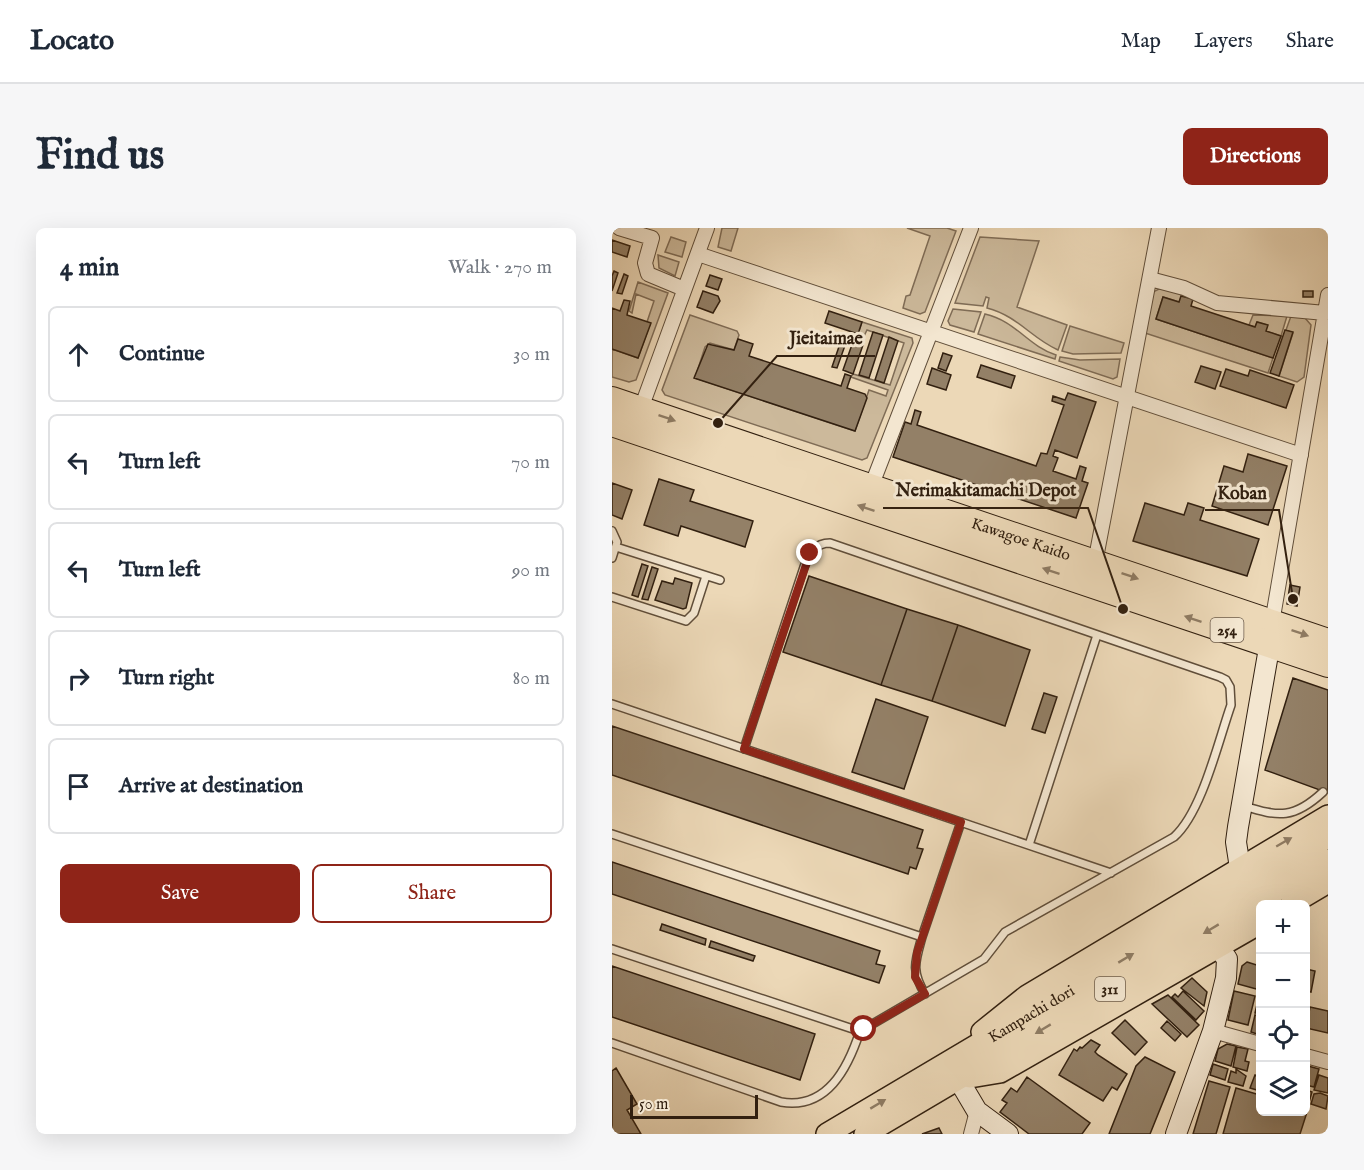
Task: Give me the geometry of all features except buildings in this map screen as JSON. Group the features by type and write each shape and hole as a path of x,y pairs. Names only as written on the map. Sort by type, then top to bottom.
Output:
{"highway":[{"name":"Kawagoe Kaido","path":"612,400 629,421 1272,634 1328,642"},
{"name":"Kawagoe Kaido","path":"629,421 872,487 1095,564 1272,634 1328,664"}],"main road":[{"path":"1251,883 1328,816"},
{"name":"Kampachi dori","path":"865,1134 953,1070 1328,837"},
{"name":"Kampachi dori","path":"1251,883 1328,860"},
{"path":"1298,900 1328,882"},
{"path":"953,1070 1000,1072 1256,925"},
{"name":"Kampachi dori","path":"827,1134 953,1070"}],"street":[{"path":"619,228 652,238 645,263 648,274 684,289"},
{"path":"629,421 707,228"},
{"path":"872,487 970,228"},
{"path":"1095,564 1160,228"},
{"path":"698,254 1301,455"},
{"path":"1150,279 1184,288 1217,303 1325,313"},
{"path":"1251,883 1236,842 1328,295"},
{"path":"1176,1134 1214,1031 1226,978 1227,959 1219,948"},
{"path":"1214,1031 1256,1043"},
{"path":"1310,1057 1328,1062"},
{"path":"953,1070 977,1111 1008,1134"},
{"path":"971,1134 977,1111"}],"lane":[{"path":"612,531 616,535 616,547 612,558"},
{"path":"612,1043 782,1102 798,1105 811,1101 832,1086 847,1067 860,1031 984,959 1005,932 1174,837 1190,821 1231,705 1231,696 1226,680 1220,677 831,543 821,543 810,553 804,567 744,749"},
{"path":"616,547 720,580"},
{"path":"612,597 686,621 694,613 706,576"},
{"path":"1029,845 1097,635"},
{"path":"612,704 1112,873"},
{"path":"1242,805 1273,815 1289,813 1323,792"},
{"path":"925,994 915,977 915,970 922,937 961,822"},
{"path":"612,834 922,937"},
{"path":"612,949 860,1031"}],"shaded area":[{"path":"722,228 738,228 731,251 718,247"},
{"path":"907,228 947,228 956,231 925,312 920,314 903,308 906,296 910,295 930,236"},
{"path":"671,237 686,242 682,257 665,252"},
{"path":"980,237 1039,241 1017,307 1067,325 1058,350 1007,316 987,308 989,298 986,297 983,306 955,303"},
{"path":"658,255 679,262 675,276 659,268"},
{"path":"638,282 668,293 636,380 629,382 612,377 612,349 638,358 650,324 647,322 654,301 636,294 632,313 629,311"},
{"path":"1163,287 1193,299 1182,296 1179,302 1163,297 1156,319 1273,358 1268,373 1145,333 1153,292"},
{"path":"953,309 981,312 974,332 950,325 948,321"},
{"path":"985,314 1005,322 1037,346 1056,355 1055,359 978,334"},
{"path":"690,315 737,331 739,335 734,350 710,343 705,347 695,378 855,431 869,390 886,396 888,390 851,377 853,374 890,385 904,343 867,330 864,336 858,334 862,322 912,338 913,343 867,458 862,460 665,395 662,390"},
{"path":"1253,315 1287,316 1281,336 1266,331 1267,325 1257,322 1255,327 1249,325"},
{"path":"1291,316 1305,318 1311,325 1304,377 1297,382 1279,376 1293,333 1286,330"},
{"path":"1070,326 1124,343 1121,353 1073,354 1062,351"},
{"path":"1060,357 1080,360 1120,359 1117,377 1113,379 1059,361"}],"place":[{"name":"Jieitaimae","path":"718,423"},
{"name":"Koban","path":"1293,599"},
{"name":"Nerimakitamachi Depot","path":"1123,609"}],"route":[{"path":"810,553 744,749 961,822 917,953 915,977 925,994 864,1029"}]}
